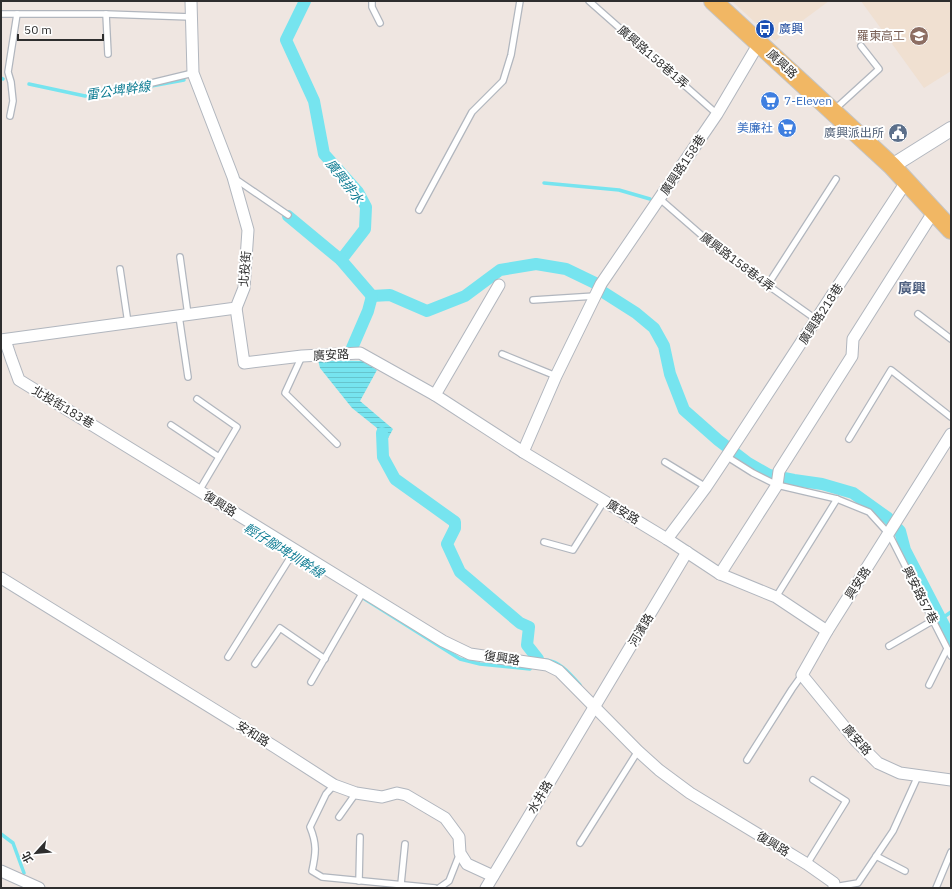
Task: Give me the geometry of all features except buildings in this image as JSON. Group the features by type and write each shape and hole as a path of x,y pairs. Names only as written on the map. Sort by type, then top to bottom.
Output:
{"main road":[{"name":"廣興路","path":"713,1 892,166 951,230"}],"street":[{"name":"北投街","path":"191,1 193,73 232,177 248,230 244,288 236,308"},
{"name":"廣興路158巷","path":"594,296 717,114 759,43"},
{"path":"892,166 951,129"},
{"name":"廣興路218巷","path":"726,456 817,320 906,182"},
{"path":"720,574 777,485 779,471 852,356 853,339 934,211"},
{"path":"435,395 500,285"},
{"path":"523,452 556,376 594,296"},
{"path":"3,340 236,308"},
{"name":"廣安路","path":"236,308 244,363 302,356 360,353 435,395 523,452 688,552 720,574 776,597 827,631"},
{"name":"北投街183巷","path":"3,340 19,380 144,456"},
{"name":"興安路","path":"827,631 951,435"},
{"name":"復興路","path":"144,456 443,641 470,654 547,665 559,670 638,752 659,770 690,793 807,864 834,883 834,888"},
{"path":"668,540 726,456"},
{"name":"河濱路","path":"594,707 688,552"},
{"name":"安和路","path":"1,578 334,785 356,793 382,797 397,794 406,795 445,818 459,837 460,853"},
{"path":"802,675 827,631"},
{"name":"廣安路","path":"802,675 856,740 878,763 900,773 951,780"},
{"name":"水井路","path":"486,888 594,707"},
{"path":"460,853 467,864 492,876"},
{"path":"1,871 39,888"}],"lane":[{"path":"372,1 372,7 380,23"},
{"path":"419,210 472,112 503,81 512,55 520,1"},
{"name":"廣興路158巷1弄","path":"589,1 717,114"},
{"path":"1,14 106,14 191,17"},
{"path":"10,116 14,101 8,72 17,14"},
{"path":"106,14 108,54"},
{"path":"833,111 879,69 861,46"},
{"path":"131,88 193,73"},
{"path":"232,177 288,215"},
{"path":"767,286 836,179"},
{"name":"廣興路158巷4弄","path":"660,199 722,253 817,320"},
{"path":"180,256 188,377"},
{"path":"120,269 128,323"},
{"path":"532,300 594,296"},
{"path":"918,314 951,338"},
{"path":"502,354 556,376"},
{"path":"302,356 285,393 337,444"},
{"path":"849,439 890,370 951,417"},
{"path":"197,398 237,427 199,491"},
{"path":"171,425 219,457"},
{"name":"興安路57巷","path":"726,456 752,473 777,485 837,499 869,512 889,534 951,656"},
{"path":"665,462 706,487"},
{"path":"776,597 837,499"},
{"path":"544,542 572,550 604,501"},
{"path":"228,657 296,550"},
{"path":"311,682 364,592"},
{"path":"889,646 932,621"},
{"path":"255,664 280,628 325,659"},
{"path":"929,685 947,649"},
{"path":"747,760 802,675"},
{"path":"580,843 638,752"},
{"path":"834,888 858,883 893,831 918,776"},
{"path":"807,864 846,801 813,780"},
{"path":"334,785 326,794 310,827 314,838 316,851 312,871 322,877 434,888"},
{"path":"339,817 356,793"},
{"path":"359,881 360,837"},
{"path":"401,884 405,844"},
{"path":"936,888 951,852"},
{"path":"439,888 448,881 460,853"},
{"path":"876,856 905,871"}],"shaded area":[{"path":"732,1 829,1 775,41"},
{"name":"羅東高工","path":"861,1 951,1 951,71 924,88"}],"water":[{"path":"318,360 362,361 377,370 360,401 393,429 379,455 377,428 352,408 320,368"}],"waterway":[{"name":"廣興排水","path":"305,1 286,40 314,101 324,154 358,192 366,207 365,229 341,260 372,296"},
{"name":"雷公埤幹線","path":"146,87 184,80"},
{"name":"雷公埤幹線","path":"29,84 85,96 134,89"},
{"path":"544,183 619,190 650,199"},
{"name":"雷公埤幹線","path":"288,216 341,260"},
{"path":"372,296 390,295 427,311 465,296 500,270 536,264 566,269 595,283 603,292 636,313 654,328 664,346 670,374 684,410 718,440 748,463 769,475 822,484 853,493 888,518 900,531 905,550 951,639"},
{"name":"廣興排水","path":"352,348 368,311 372,296"},
{"path":"382,433 383,457 395,479 455,522 455,528 447,544 460,572 520,623 529,627 527,645 538,659"},
{"name":"輕仔腳埤圳幹線","path":"360,596 460,659 480,664 530,669 533,665"},
{"path":"941,619 951,612"},
{"path":"546,660 561,666 580,685"},
{"path":"1,834 13,843 24,873"}],"place":[{"name":"廣興","path":"765,29"},
{"name":"羅東高工","path":"919,36"},
{"name":"7-Eleven","path":"770,101"},
{"name":"美廉社","path":"787,128"},
{"name":"廣興派出所","path":"898,133"}],"district":[{"name":"廣興","path":"912,288"}]}
